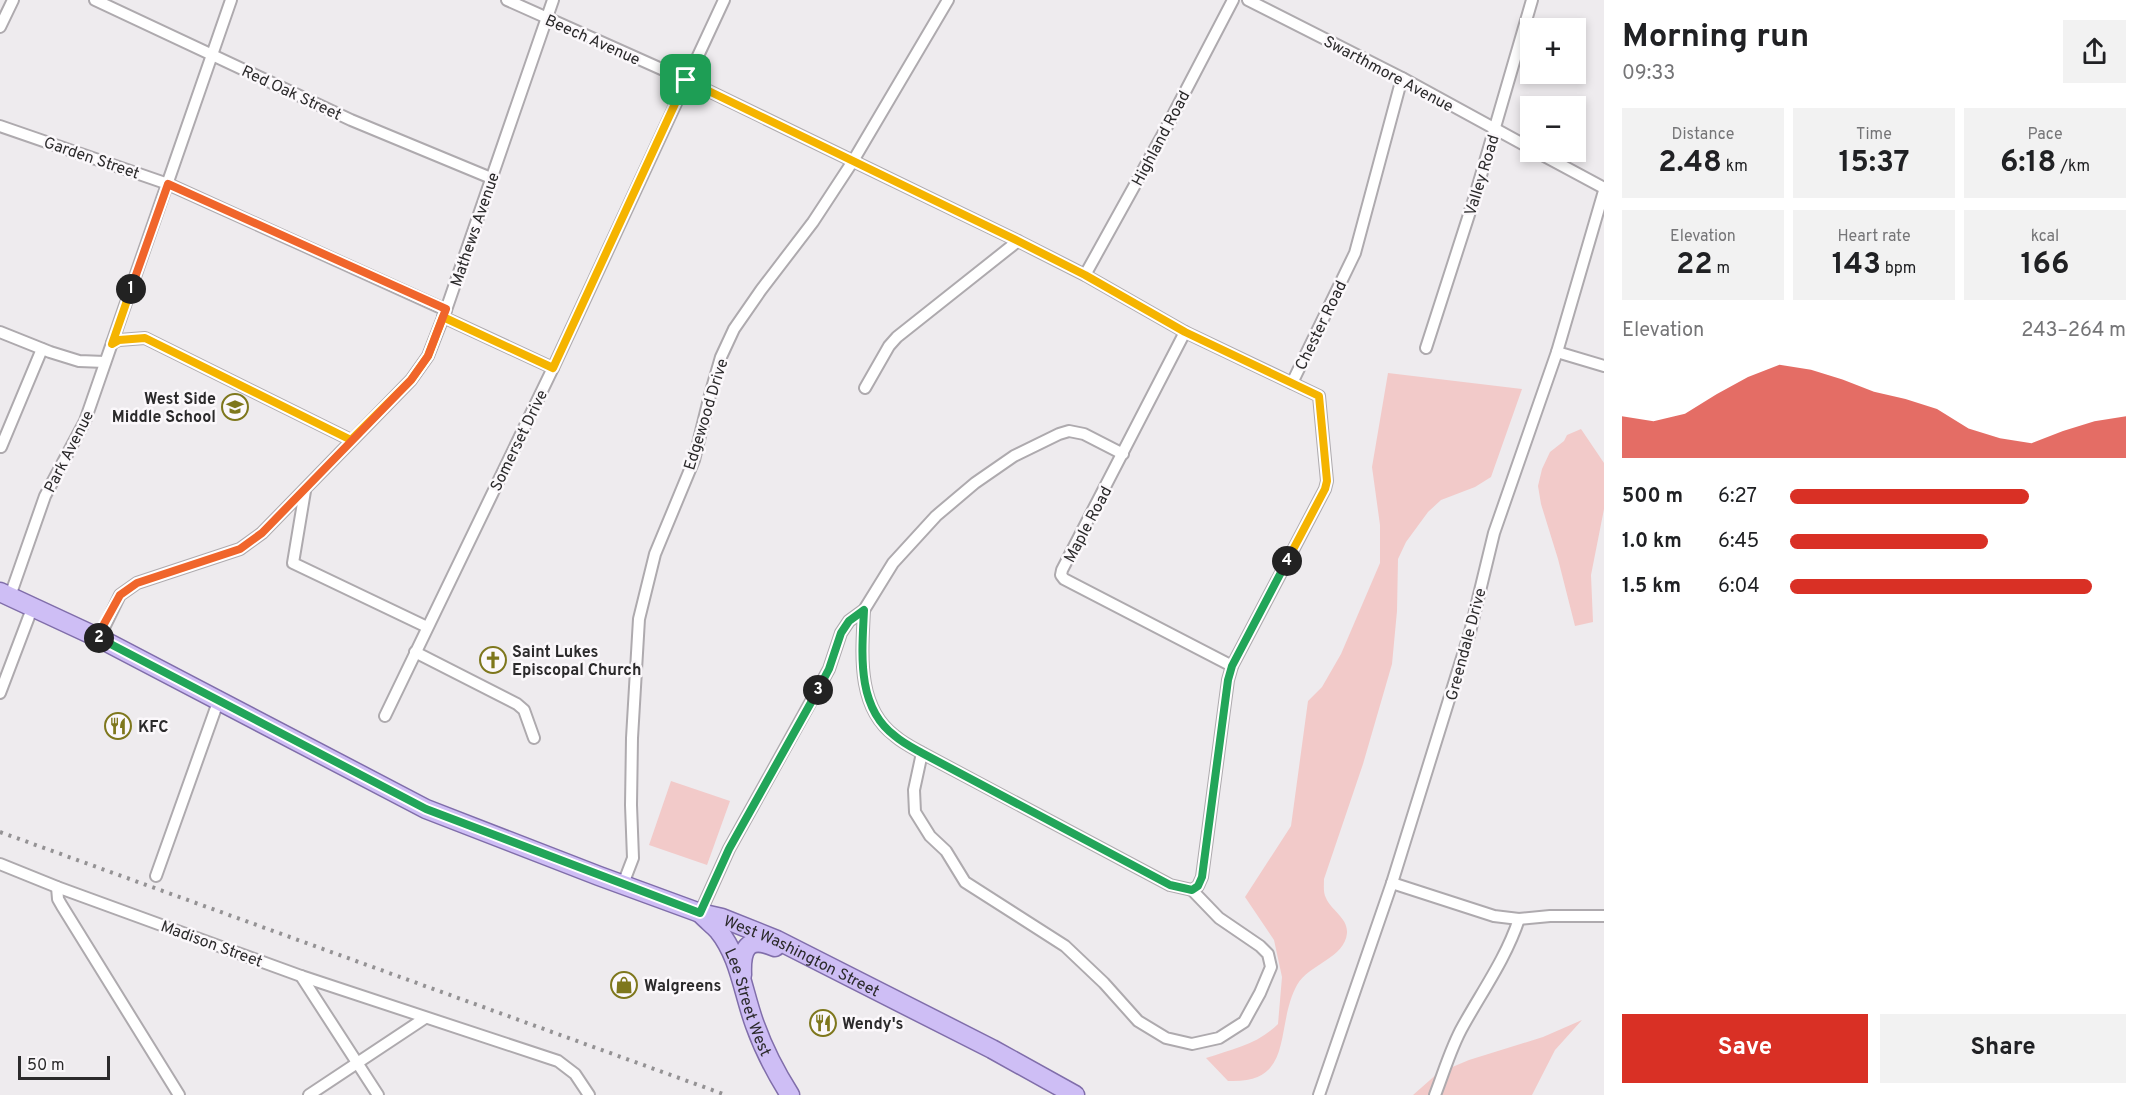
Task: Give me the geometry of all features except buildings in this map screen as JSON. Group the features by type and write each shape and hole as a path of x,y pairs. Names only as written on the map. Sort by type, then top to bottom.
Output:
{"main road":[{"name":"West Washington Street","path":"5,594 99,638 426,809 777,940 992,1049 1075,1095"},
{"name":"Lee Street West","path":"700,913 718,930 728,946 758,1031 774,1069 790,1095"},
{"path":"742,983 741,958 743,952 749,945 756,943 766,943 822,964"}],"street":[{"path":"0,27 13,0"},
{"name":"Red Oak Street","path":"95,0 351,120 491,178"},
{"name":"Park Avenue","path":"5,594 45,496 85,422 231,0"},
{"name":"Beech Avenue","path":"507,0 686,80 1018,241 1085,275 1185,332 1292,383"},
{"name":"Mathews Avenue","path":"99,638 120,595 137,583 240,549 262,533 411,380 428,356 445,313 553,0"},
{"name":"Somerset Drive","path":"385,716 553,368 724,0"},
{"name":"Edgewood Drive","path":"623,884 633,858 632,738 639,619 655,554 675,501 694,460 721,357 734,329 813,222 853,161 948,0"},
{"name":"Highland Road","path":"1085,275 1233,0"},
{"name":"Swarthmore Avenue","path":"1248,0 1402,78 1520,143"},
{"name":"Valley Road","path":"1426,348 1475,196 1532,0"},
{"name":"Chester Road","path":"1192,890 1198,886 1202,877 1228,680 1232,666 1327,481 1319,396 1292,383 1355,253 1402,78"},
{"name":"Garden Street","path":"0,126 168,184 445,313 553,368"},
{"path":"1555,162 1604,189"},
{"name":"Greendale Drive","path":"1319,1095 1392,883 1470,632 1494,533 1557,352 1604,189"},
{"path":"865,388 889,346 897,337 1018,241"},
{"path":"0,332 79,361 105,362"},
{"name":"Maple Road","path":"1185,332 1061,575 1064,579 1232,666"},
{"path":"112,344 119,340 145,338 351,440"},
{"path":"1,447 42,349"},
{"path":"1557,352 1604,366"},
{"path":"700,913 729,849 829,669 841,633 849,621 864,610 893,563 936,516 975,483 1014,456 1059,434 1069,431 1084,434 1124,454"},
{"path":"305,491 293,563 427,627"},
{"path":"0,693 33,606"},
{"path":"864,610 861,664 867,694 878,718 893,735 922,753 1170,885 1192,890 1219,918 1268,954 1271,967 1244,1022 1219,1038 1192,1044 1166,1038 1138,1021 1065,946 965,882 946,851 930,836 915,812 914,790 922,753"},
{"path":"416,652 517,704 524,710 534,738"},
{"path":"156,876 218,702"},
{"name":"Madison Street","path":"0,864 301,976 558,1062 575,1074 589,1095"},
{"path":"1392,883 1494,916 1519,919 1550,916 1604,916"},
{"path":"57,887 58,899 62,906 179,1095"},
{"path":"1435,1095 1461,1028 1498,969 1519,919"},
{"path":"301,976 378,1095"},
{"path":"309,1095 425,1018"}],"shaded area":[{"path":"1388,373 1522,389 1491,477 1475,487 1441,500 1428,512 1406,542 1398,559 1397,611 1392,664 1363,764 1324,879 1325,896 1347,928 1345,942 1340,949 1297,985 1290,1001 1274,1063 1264,1073 1250,1079 1228,1081 1206,1058 1254,1041 1278,1024 1282,977 1274,940 1245,897 1291,826 1308,701 1322,687 1341,654 1380,563 1380,525 1372,467"},
{"path":"1581,429 1604,463 1604,509 1591,575 1593,622 1575,626 1538,486 1542,469 1550,452 1564,441 1567,435"},
{"path":"671,781 730,801 707,865 649,845"},
{"path":"1582,1020 1555,1050 1532,1095 1413,1095 1438,1073 1469,1060 1543,1037"}],"railway":[{"path":"0,832 726,1095"}],"place":[{"name":"West Side Middle School","path":"235,407"},
{"name":"Saint Lukes Episcopal Church","path":"493,660"},
{"name":"KFC","path":"118,726"},
{"name":"Walgreens","path":"624,985"},
{"name":"Wendy's","path":"823,1023"}],"route":[{"path":"686,80 553,368 443,317 428,356 411,380 351,440 145,338 119,340 112,344 168,184 446,309 428,356 411,380 262,533 240,549 137,583 120,595 99,638 426,809 700,913 729,849 829,669 841,633 849,621 864,610 861,664 867,694 878,718 893,735 922,753 1170,885 1192,890 1198,886 1202,877 1228,680 1232,666 1325,489 1327,481 1322,405 1319,396 1185,332 1085,275 1018,241 686,80"}]}
